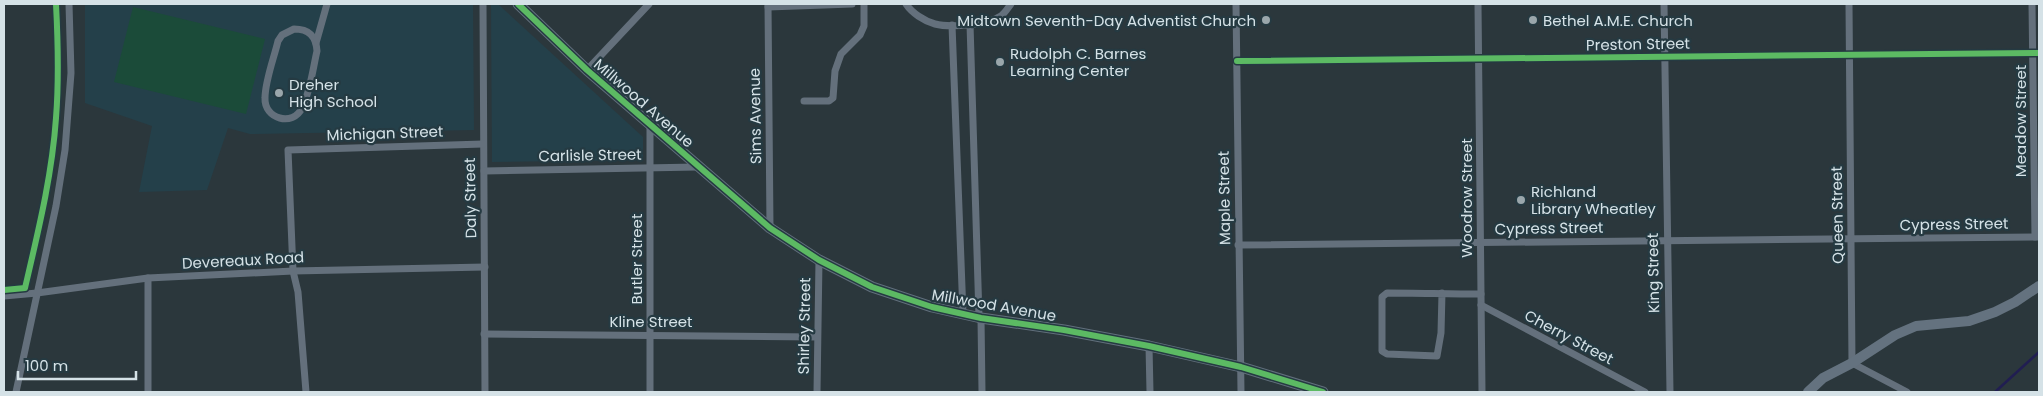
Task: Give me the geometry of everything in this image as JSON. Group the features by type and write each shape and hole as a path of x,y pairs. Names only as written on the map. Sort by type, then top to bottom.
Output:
{"main road":[{"name":"Millwood Avenue","path":"518,4 587,70 697,167 770,228 819,260 872,287 932,308 980,318 1064,330 1149,346 1241,367 1323,392"}],"street":[{"path":"16,392 56,206 65,150 71,73 69,4"},
{"path":"316,43 309,32 302,29 287,31 278,41 265,98 268,110 273,116 287,119 294,117 303,107 317,51 316,43 327,4"},
{"name":"Daly Street","path":"483,4 485,392"},
{"path":"587,70 649,4"},
{"path":"768,5 852,4"},
{"path":"804,101 830,101 833,98 835,71 841,54 860,35 864,26 864,4"},
{"path":"906,4 915,14 925,20 936,24 952,25 989,22 1002,15 1011,4"},
{"name":"Maple Street","path":"1236,4 1241,392"},
{"name":"Woodrow Street","path":"1478,4 1482,392"},
{"name":"King Street","path":"1664,4 1666,241 1670,392"},
{"name":"Queen Street","path":"1849,4 1852,364"},
{"name":"Meadow Street","path":"2032,4 2036,53 2037,237"},
{"name":"Sims Avenue","path":"768,5 770,228"},
{"path":"970,24 982,392"},
{"path":"952,25 962,314"},
{"name":"Preston Street","path":"1236,60 2036,53"},
{"name":"Butler Street","path":"650,125 650,392"},
{"name":"Michigan Street","path":"293,271 288,150 483,144"},
{"name":"Carlisle Street","path":"484,171 697,167"},
{"name":"Cypress Street","path":"1238,245 2037,237"},
{"name":"Shirley Street","path":"817,392 819,260"},
{"name":"Devereaux Road","path":"4,296 148,278 293,271 485,267"},
{"path":"293,271 298,292 306,392"},
{"path":"148,278 148,392"},
{"path":"1808,392 1823,378 1852,364 1894,335 1916,326 1969,321 1995,312 2015,302 2039,286"},
{"path":"1442,293 1441,333 1437,356 1387,354 1382,351 1382,297 1387,293 1442,293 1481,294"},
{"name":"Cherry Street","path":"1481,305 1645,392"},
{"name":"Kline Street","path":"484,334 817,337"},
{"path":"1149,346 1150,392"},
{"path":"1852,364 1907,392"}],"shaded area":[{"name":"Dreher High School","path":"85,4 473,4 474,130 250,134 228,128 207,190 139,192 152,126 85,103"},
{"path":"491,4 498,4 643,137 643,160 492,162"}],"green space":[{"path":"133,7 265,39 246,114 114,82"}],"waterway":[{"path":"1995,392 2039,352"}],"cycle path":[{"path":"4,290 25,288 48,183 57,104 56,4"},
{"path":"518,4 587,70 770,228 819,260 872,287 932,307 981,318 1064,330 1149,346 1241,367 1323,392"},
{"path":"1237,61 2039,53"}],"place":[{"name":"Midtown Seventh-Day Adventist Church","path":"1266,20"},
{"name":"Bethel A.M.E. Church","path":"1533,20"},
{"name":"Rudolph C. Barnes Learning Center","path":"1000,62"},
{"name":"Dreher High School","path":"279,93"},
{"name":"Richland Library Wheatley","path":"1521,200"}]}
